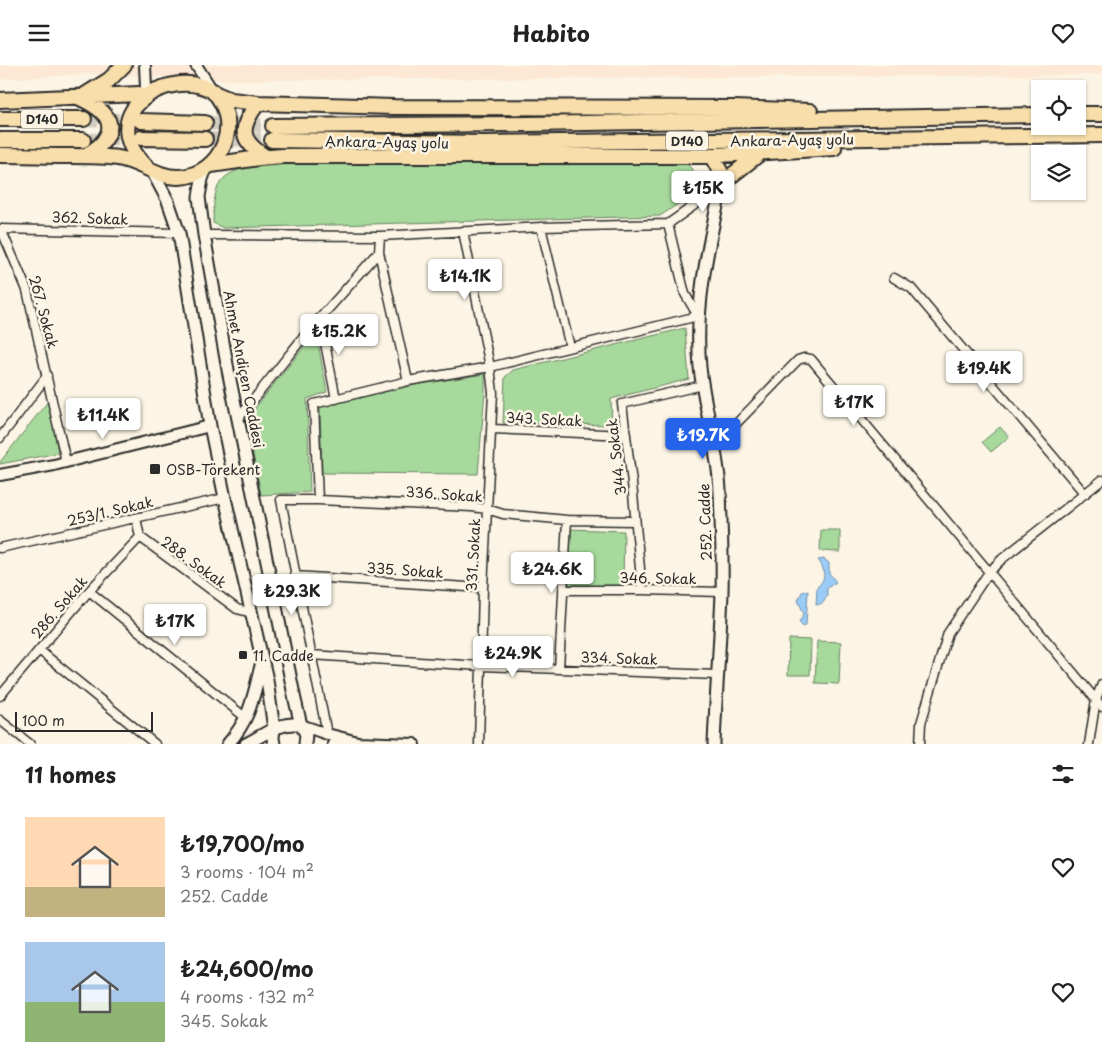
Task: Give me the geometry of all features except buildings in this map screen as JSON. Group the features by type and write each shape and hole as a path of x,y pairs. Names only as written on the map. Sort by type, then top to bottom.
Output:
{"highway":[{"path":"80,96 109,80 124,65"},
{"path":"0,100 142,91 162,79 180,77 197,80 231,100 258,103 514,108 772,109 826,112 852,118"},
{"path":"142,91 129,112 127,132 133,151 149,168"},
{"path":"208,166 223,150 228,129 224,108 213,91"},
{"path":"80,96 104,113 108,124 108,133 102,144 96,150 83,156"},
{"path":"258,103 246,121 245,133 255,150 266,157"},
{"path":"1086,114 1102,114"},
{"name":"Ankara-Ayaş yolu","path":"273,125 540,124 1031,115"},
{"name":"D140","path":"0,119 84,119"},
{"path":"141,121 205,123"},
{"name":"Ankara-Ayaş yolu","path":"272,140 484,143 1102,135"},
{"path":"141,138 204,139"},
{"path":"0,155 119,158 167,176 178,177 189,176 208,166 266,157 360,155 711,155 828,149 847,146 863,139"},
{"name":"D140","path":"0,140 83,140"},
{"path":"711,155 720,171 722,183 763,151"}],"main road":[{"name":"Ahmet Andiçen Caddesi","path":"208,166 202,179 199,197 204,235 238,419 301,725 306,734 305,744"},
{"path":"149,168 170,207 179,233 210,426 267,680 274,729 274,744"},
{"name":"252. Cadde","path":"714,744 722,592 719,486 703,385 698,316 711,234 722,183"},
{"path":"228,744 246,717 254,698 262,660"},
{"path":"246,744 286,724 301,725"}],"street":[{"path":"142,91 144,65"},
{"path":"196,65 213,91"},
{"path":"204,235 380,236 541,227 668,224 722,183"},
{"path":"318,500 314,404 408,381 490,367 698,316 685,294 668,224"},
{"path":"541,227 570,347"},
{"name":"362. Sokak","path":"0,229 179,233"},
{"name":"267. Sokak","path":"0,229 27,290 66,462"},
{"name":"331. Sokak","path":"463,231 490,367 493,393 483,588 479,744"},
{"path":"380,236 379,252 408,381"},
{"path":"238,419 320,318 379,252"},
{"path":"894,278 911,288 1085,494"},
{"path":"320,318 336,399"},
{"path":"712,440 722,437 798,360 804,358 811,359 1102,707"},
{"path":"0,437 47,375"},
{"name":"344. Sokak","path":"642,590 622,404 703,385"},
{"path":"0,475 66,462 210,426"},
{"name":"343. Sokak","path":"492,429 626,435"},
{"path":"920,744 921,723 948,633 989,572 1002,559 1102,480"},
{"name":"253/1. Sokak","path":"0,548 225,498"},
{"name":"336. Sokak","path":"295,576 281,500 318,500 487,509 503,514 567,521 635,521"},
{"name":"288. Sokak","path":"136,518 140,537 237,609 252,613"},
{"path":"559,669 567,521"},
{"name":"286. Sokak","path":"0,696 89,591 140,537"},
{"path":"295,576 327,734"},
{"name":"335. Sokak","path":"295,576 483,588"},
{"path":"89,591 246,717"},
{"name":"346. Sokak","path":"563,591 722,592"},
{"path":"38,651 155,744"},
{"name":"334. Sokak","path":"311,655 481,666 717,675"},
{"path":"1089,744 1096,699 1102,684"},
{"path":"0,720 19,741 30,744"},
{"path":"301,725 358,742"},
{"path":"333,744 358,742 414,744"}],"shaded area":[{"path":"0,65 1102,65 1102,75 235,80 94,74 0,79"}],"green space":[{"path":"686,163 693,170 696,192 660,216 223,228 213,223 215,198 220,182 234,172 258,164"},
{"path":"685,328 689,379 611,399 612,425 503,423 505,377 513,370"},
{"path":"316,332 327,392 307,399 310,492 261,495 246,419"},
{"path":"485,374 478,474 322,473 320,407 414,385"},
{"path":"49,400 58,453 0,464 0,462"},
{"path":"1000,427 1009,437 991,452 982,442"},
{"path":"570,529 624,531 623,586 568,586"},
{"path":"821,530 840,530 840,552 820,551"},
{"path":"789,639 811,640 810,675 788,675"},
{"path":"817,641 841,642 839,684 815,683"}],"water":[{"path":"824,559 829,563 829,573 836,582 827,588 827,596 823,603 816,605 817,587 824,577 818,560"},
{"path":"808,590 806,625 803,627 799,622 804,614 798,600 802,592"}],"tunnel":[{"path":"84,119 140,121"},
{"path":"205,123 273,126"},
{"path":"83,140 140,138"},
{"path":"205,139 272,140"}],"place":[{"name":"OSB-Törekent","path":"155,469"},
{"name":"11. Cadde","path":"243,655"}]}
